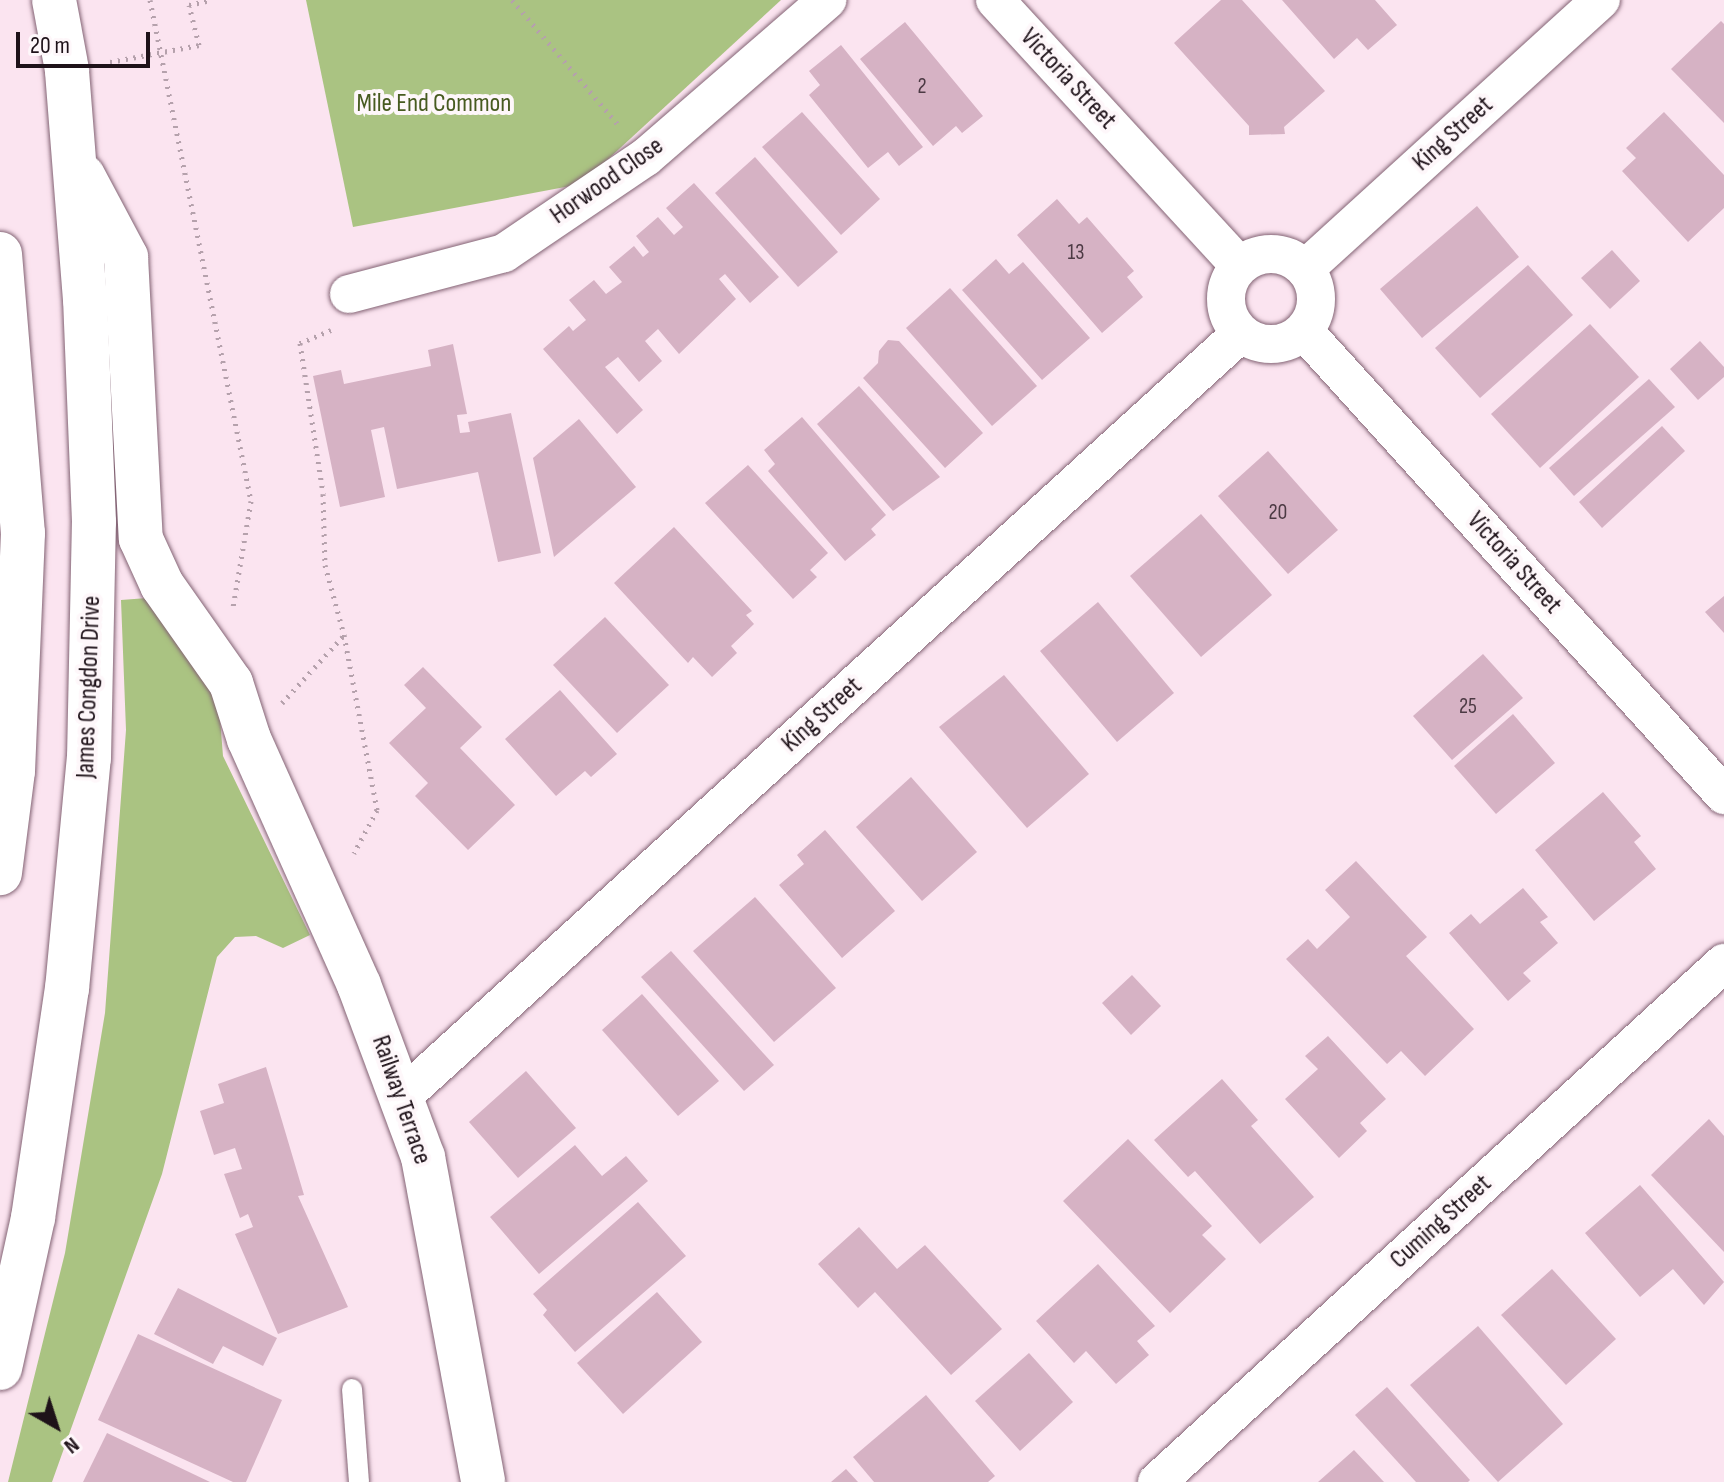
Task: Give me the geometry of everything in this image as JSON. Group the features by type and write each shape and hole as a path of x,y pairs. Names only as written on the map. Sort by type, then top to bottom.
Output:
{"main road":[{"name":"James Congdon Drive","path":"0,1368 33,1218 65,1005 89,758 94,522 85,300 67,70 54,0"},
{"name":"Railway Terrace","path":"73,156 126,257 141,539 162,585 231,683 249,739 403,1096 441,1238 483,1482"},
{"path":"0,254 23,533 13,771 0,873"}],"street":[{"name":"Horwood Close","path":"349,294 504,253 646,157 827,0"},
{"name":"Victoria Street","path":"995,0 1239,265"},
{"name":"King Street","path":"1305,269 1601,0"},
{"path":"1257,255 1285,255 1305,269 1315,286 1315,311 1304,331 1290,341 1264,345 1240,334 1226,313 1225,292 1239,265 1257,255"},
{"name":"Victoria Street","path":"1304,331 1724,795"},
{"name":"King Street","path":"403,1096 1240,334"},
{"name":"Cuming Street","path":"1157,1482 1724,963"}],"lane":[{"path":"352,1389 359,1482"}],"path":[{"path":"150,0 251,501 232,611"},
{"path":"67,70 199,45 189,5 211,0"},
{"path":"512,0 646,157"},
{"path":"349,294 344,327 300,343 323,494 325,565 344,635 377,810 354,853"},
{"path":"278,707 344,635"}],"green space":[{"name":"Mile End Common","path":"306,0 781,0 581,184 353,227"},
{"path":"160,597 216,668 223,756 310,935 283,948 256,936 235,937 217,957 162,1174 52,1482 8,1482 65,1253 105,1013 126,730 121,600"}],"building":[{"path":"1221,0 1242,0 1325,91 1284,127 1285,134 1249,135 1249,126 1174,43"},
{"path":"1282,0 1375,0 1397,25 1368,50 1357,38 1334,59"},
{"path":"1721,21 1724,24 1724,123 1671,69"},
{"path":"905,22 983,116 962,133 956,126 933,146 860,59"},
{"path":"841,45 923,147 899,166 888,152 868,168 809,95 820,85 809,71"},
{"path":"802,112 880,199 841,235 762,147"},
{"path":"1664,112 1724,175 1724,208 1688,242 1622,171 1636,158 1626,148"},
{"path":"755,157 838,252 798,287 715,193"},
{"path":"694,183 779,277 750,303 725,274 719,279 736,299 679,354 658,329 645,341 662,361 639,382 618,357 605,367 643,410 617,434 543,349 569,326 573,331 586,320 569,300 594,280 606,294 622,282 609,267 634,246 643,257 649,252 636,236 658,217 674,235 683,227 666,208"},
{"path":"1057,199 1079,224 1087,217 1134,271 1127,277 1143,297 1102,333 1017,235"},
{"path":"1477,206 1519,257 1422,338 1380,289"},
{"path":"1612,250 1640,281 1610,309 1581,278"},
{"path":"996,259 1009,274 1023,262 1090,338 1042,380 962,290"},
{"path":"1528,265 1573,315 1480,398 1435,348"},
{"path":"950,288 1037,386 992,426 906,328"},
{"path":"1590,324 1639,377 1540,468 1491,414"},
{"path":"888,340 899,341 983,433 945,468 863,378 878,363 879,351"},
{"path":"1700,341 1724,367 1724,377 1698,400 1670,369"},
{"path":"453,344 467,414 457,415 460,433 470,432 468,422 511,413 541,553 498,562 478,472 397,489 384,427 371,430 385,497 340,507 313,376 341,370 344,384 431,366 428,350"},
{"path":"1649,379 1675,407 1574,496 1549,468"},
{"path":"859,386 940,477 893,511 817,424"},
{"path":"802,417 886,515 871,529 876,535 845,561 768,471 775,464 764,450"},
{"path":"579,419 636,487 554,557 533,458"},
{"path":"1662,426 1685,451 1602,528 1579,502"},
{"path":"1268,451 1338,530 1288,574 1218,496"},
{"path":"748,465 828,553 810,570 817,577 793,599 705,503"},
{"path":"1201,514 1272,595 1201,657 1130,576"},
{"path":"674,527 752,611 746,615 754,624 731,646 737,653 712,677 693,657 688,663 614,583"},
{"path":"1724,596 1724,633 1705,612"},
{"path":"1098,602 1174,693 1117,742 1040,651"},
{"path":"605,617 669,685 617,733 553,665"},
{"path":"1483,654 1523,698 1452,760 1413,716"},
{"path":"423,667 482,727 460,748 515,805 468,850 415,796 428,783 389,743 426,708 404,685"},
{"path":"1004,675 1089,774 1027,828 939,727"},
{"path":"560,690 617,754 591,777 585,771 556,796 505,739"},
{"path":"1513,714 1555,763 1496,814 1454,766"},
{"path":"911,777 977,852 922,901 856,827"},
{"path":"1603,792 1641,836 1634,842 1656,869 1594,921 1535,850"},
{"path":"825,830 895,911 842,958 779,885 804,864 797,855"},
{"path":"1356,861 1427,937 1406,956 1474,1029 1425,1076 1401,1051 1387,1064 1286,959 1308,939 1317,949 1350,917 1325,890"},
{"path":"1523,888 1548,917 1540,922 1558,943 1523,973 1531,981 1508,1001 1449,933 1471,914 1480,924"},
{"path":"755,897 836,988 774,1042 693,951"},
{"path":"671,951 774,1065 744,1091 641,977"},
{"path":"1132,975 1161,1006 1131,1035 1102,1003"},
{"path":"642,994 719,1081 678,1116 602,1030"},
{"path":"1328,1036 1386,1099 1360,1123 1367,1131 1339,1158 1285,1099 1318,1069 1305,1056"},
{"path":"266,1067 304,1195 298,1196 348,1307 278,1334 235,1234 253,1227 248,1214 240,1218 224,1174 242,1169 235,1148 214,1155 200,1111 224,1103 218,1084"},
{"path":"526,1071 576,1128 518,1178 469,1122"},
{"path":"1222,1079 1258,1120 1251,1126 1314,1197 1260,1244 1195,1171 1188,1177 1154,1140"},
{"path":"1709,1119 1724,1136 1724,1252 1651,1175"},
{"path":"1128,1139 1212,1226 1202,1235 1226,1259 1170,1313 1063,1201"},
{"path":"575,1145 602,1176 626,1156 648,1181 539,1274 490,1217"},
{"path":"1640,1185 1724,1282 1704,1305 1673,1269 1640,1297 1585,1233"},
{"path":"638,1202 686,1256 575,1352 543,1315 547,1310 533,1294"},
{"path":"859,1227 897,1269 925,1245 1002,1329 951,1375 875,1292 858,1308 818,1264"},
{"path":"1098,1264 1155,1326 1137,1341 1149,1355 1116,1384 1086,1351 1074,1363 1036,1321"},
{"path":"1552,1269 1616,1339 1566,1385 1501,1315"},
{"path":"178,1288 277,1338 263,1366 223,1346 213,1364 154,1334"},
{"path":"657,1292 702,1342 623,1414 577,1363"},
{"path":"1478,1326 1563,1424 1498,1482 1410,1385"},
{"path":"138,1334 282,1400 246,1482 233,1482 98,1420"},
{"path":"1029,1353 1073,1402 1020,1451 975,1401"},
{"path":"1387,1387 1470,1480 1468,1482 1416,1482 1355,1415"},
{"path":"926,1395 995,1476 988,1482 874,1482 853,1457"},
{"path":"107,1433 210,1482 83,1482"},
{"path":"1354,1450 1384,1482 1318,1482"},
{"path":"846,1469 858,1482 831,1482"}]}
